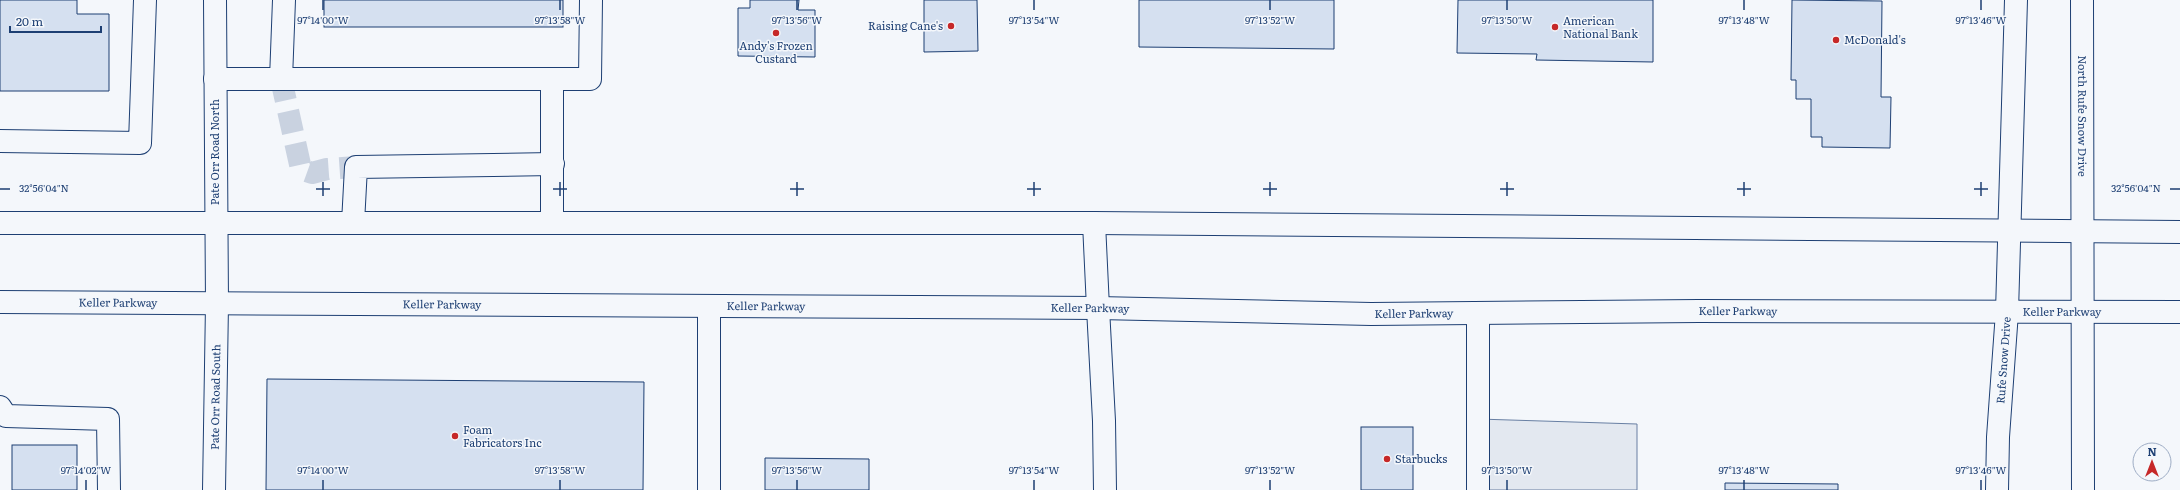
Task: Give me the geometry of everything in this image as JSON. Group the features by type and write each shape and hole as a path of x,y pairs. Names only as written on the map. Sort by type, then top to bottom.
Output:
{"main road":[{"path":"0,141 140,143 145,0"},
{"name":"Pate Orr Road North","path":"215,0 215,224 217,304"},
{"path":"281,79 284,0"},
{"path":"215,79 590,79 591,0"},
{"path":"2010,231 2016,0"},
{"name":"North Rufe Snow Drive","path":"2082,0 2083,232"},
{"path":"552,79 552,224"},
{"path":"353,224 356,167 553,164"},
{"path":"0,224 1094,224 2180,232"},
{"path":"1094,224 1104,421 1105,490"},
{"name":"Rufe Snow Drive","path":"1997,490 1998,437 2008,312 2010,231"},
{"path":"2083,232 2081,312 2083,490"},
{"name":"Keller Parkway","path":"0,302 1098,308 1371,314 1691,311 2180,312"},
{"name":"Pate Orr Road South","path":"214,490 217,304"},
{"path":"709,306 709,490"},
{"path":"1478,313 1478,490"},
{"path":"0,408 6,416 108,419 109,490"}],"shaded area":[{"path":"1478,419 1637,424 1637,490 1478,490"}],"building":[{"path":"0,0 77,0 77,14 109,14 109,91 0,91"},
{"path":"324,0 563,0 563,27 324,27"},
{"name":"Andy's Frozen Custard","path":"750,0 799,0 798,10 815,10 815,57 738,56 738,8 750,8"},
{"name":"Raising Cane's","path":"924,0 977,0 978,51 924,52"},
{"path":"1139,0 1334,0 1334,49 1139,47"},
{"name":"American National Bank","path":"1458,0 1653,0 1653,62 1536,60 1537,54 1457,53"},
{"name":"McDonald's","path":"1792,0 1882,1 1881,97 1891,97 1890,148 1822,147 1822,137 1811,137 1811,99 1796,99 1796,80 1791,80"},
{"name":"Foam Fabricators Inc","path":"267,379 644,382 643,490 266,490"},
{"name":"Starbucks","path":"1361,427 1413,427 1413,490 1361,490"},
{"path":"12,445 77,445 77,490 12,490"},
{"path":"765,458 869,459 869,490 765,490"},
{"path":"1725,483 1838,484 1838,490 1725,490"}],"tunnel":[{"path":"281,79 301,169 312,173 327,169 356,167"}],"place":[{"name":"Raising Cane's","path":"951,26"},
{"name":"American National Bank","path":"1555,27"},
{"name":"Andy's Frozen Custard","path":"776,33"},
{"name":"McDonald's","path":"1836,40"},
{"name":"Foam Fabricators Inc","path":"455,436"},
{"name":"Starbucks","path":"1387,459"}]}
